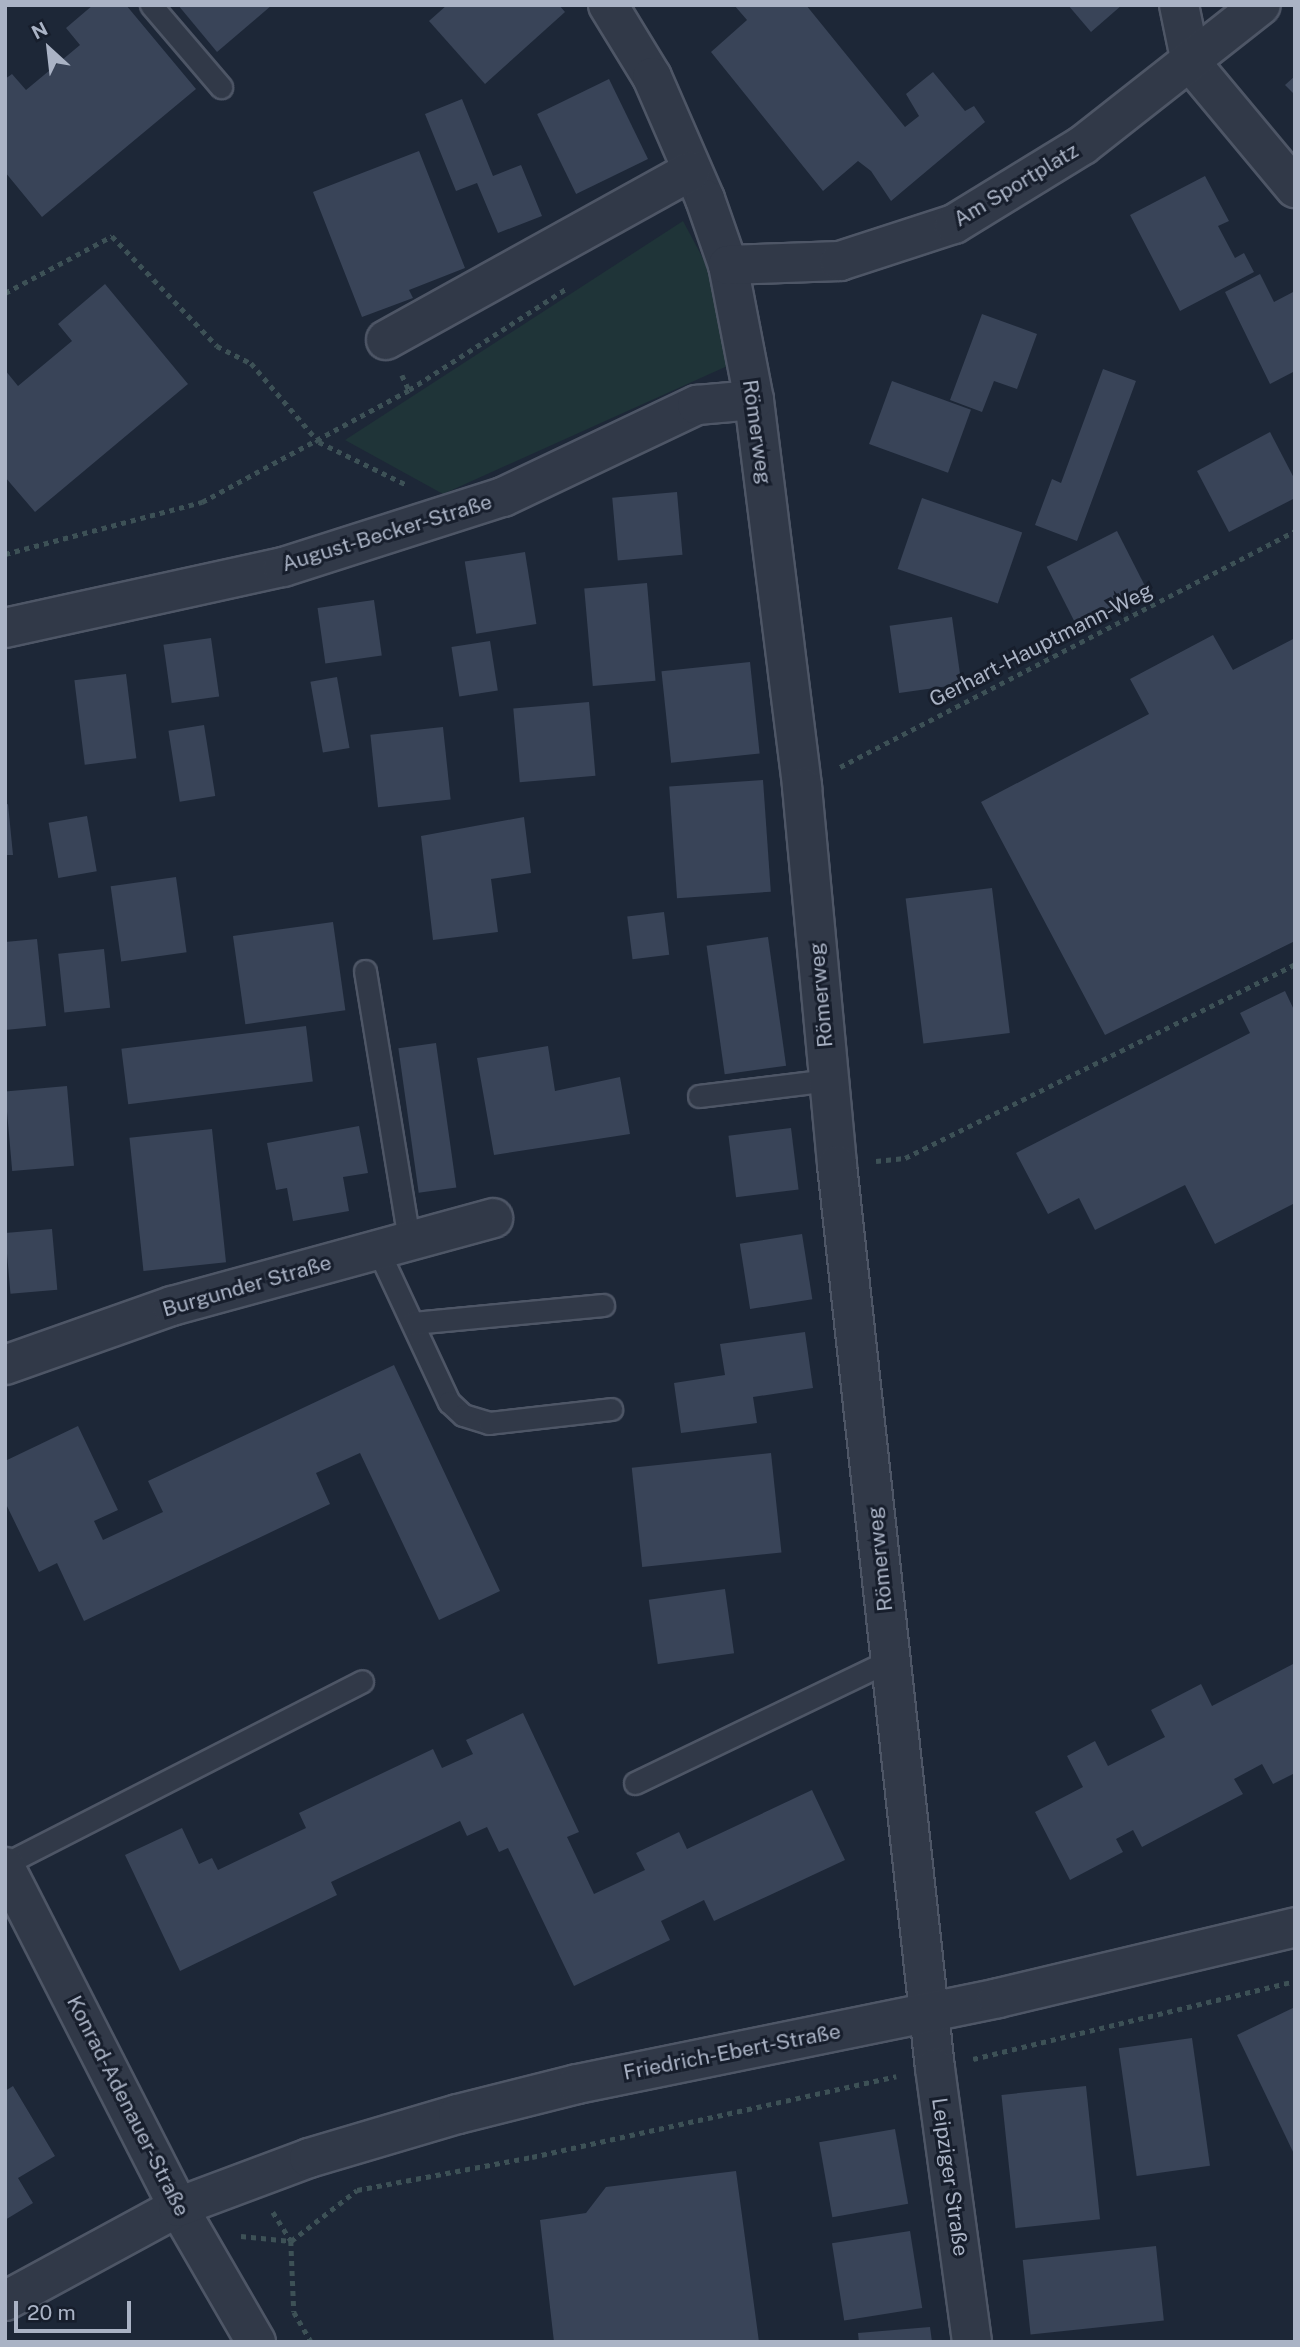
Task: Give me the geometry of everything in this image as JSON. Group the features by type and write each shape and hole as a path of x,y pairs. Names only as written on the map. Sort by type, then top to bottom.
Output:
{"street":[{"name":"Römerweg","path":"608,5 652,77 728,265 754,400 802,787 837,1165 930,2012"},
{"path":"1179,5 1191,63 1295,188"},
{"name":"Am Sportplatz","path":"728,265 840,261 954,224 1083,145 1191,63 1261,5"},
{"path":"386,340 691,172"},
{"name":"August-Becker-Straße","path":"5,628 283,567 503,497 697,405 754,400"},
{"name":"Burgunder Straße","path":"5,1365 172,1306 493,1218"},
{"name":"Konrad-Adenauer-Straße","path":"5,1866 186,2219 256,2342"},
{"name":"Friedrich-Ebert-Straße","path":"5,2301 186,2219 252,2178 458,2114 577,2084 930,2012 1295,1927"},
{"name":"Leipziger Straße","path":"930,2012 935,2068 972,2342"}],"lane":[{"path":"151,5 221,87"},
{"path":"365,971 394,1246 413,1323 449,1402 463,1415 489,1423 611,1409"},
{"path":"699,1096 829,1080"},
{"path":"413,1323 603,1305"},
{"path":"635,1783 891,1660"},
{"path":"5,1866 362,1681"}],"path":[{"path":"5,292 112,236 217,346 251,363 319,442 419,491 433,520"},
{"path":"5,554 202,502 319,442 568,288"},
{"name":"Gerhart-Hauptmann-Weg","path":"802,787 1295,531"},
{"path":"837,1165 905,1157 1295,964"},
{"path":"186,2219 291,2241 357,2190 532,2157 935,2068 1295,1981"},
{"path":"252,2178 291,2241 293,2312 311,2342"}],"green space":[{"path":"683,221 705,262 734,363 443,494 345,440"}],"building":[{"path":"93,5 126,5 196,89 42,217 5,172 5,79 12,74 26,90 80,45 66,28"},
{"path":"178,5 272,5 217,52"},
{"path":"447,5 559,5 565,12 485,84 429,21"},
{"path":"734,5 806,5 905,127 919,116 906,94 933,72 965,111 974,106 985,122 891,201 871,171 858,161 823,191 711,52 747,20"},
{"path":"1068,5 1122,5 1091,32"},
{"path":"1295,76 1295,95 1285,85"},
{"path":"609,79 648,159 576,194 537,114"},
{"path":"462,99 493,176 521,165 542,216 498,233 477,183 456,191 425,114"},
{"path":"419,151 465,268 409,290 413,298 362,317 313,192"},
{"path":"1205,176 1229,221 1218,226 1235,258 1244,253 1254,272 1180,311 1130,215"},
{"path":"1260,274 1274,302 1295,291 1295,371 1270,384 1225,292"},
{"path":"105,284 188,384 35,512 5,477 5,370 18,386 72,341 58,324"},
{"path":"982,314 1037,334 1017,389 994,381 982,412 950,400"},
{"path":"1103,369 1136,381 1077,541 1035,525 1052,479 1061,483"},
{"path":"892,381 971,410 948,473 869,444"},
{"path":"1270,432 1295,480 1295,498 1229,532 1197,471"},
{"path":"677,492 682,555 618,560 612,498"},
{"path":"922,498 1022,533 998,603 898,569"},
{"path":"1117,531 1150,595 1079,631 1047,567"},
{"path":"525,552 536,624 476,634 465,562"},
{"path":"647,583 656,681 593,686 584,588"},
{"path":"374,600 382,655 325,663 318,608"},
{"path":"952,617 961,684 899,693 890,626"},
{"path":"1213,635 1233,670 1295,638 1295,941 1105,1035 981,802 1149,714 1130,679"},
{"path":"211,638 219,696 172,703 163,645"},
{"path":"490,641 498,690 459,696 451,647"},
{"path":"750,662 760,753 671,763 661,671"},
{"path":"126,674 136,758 85,765 74,680"},
{"path":"337,677 350,748 323,753 310,682"},
{"path":"589,702 595,776 520,782 513,709"},
{"path":"204,725 215,796 180,802 168,731"},
{"path":"443,727 451,800 378,807 370,735"},
{"path":"763,780 771,892 677,898 669,787"},
{"path":"8,804 13,855 5,855 5,805"},
{"path":"87,816 97,871 58,878 49,823"},
{"path":"524,817 531,873 491,879 498,932 433,940 421,836"},
{"path":"176,877 187,952 121,961 111,886"},
{"path":"992,888 1010,1033 923,1044 906,899"},
{"path":"664,912 669,955 633,959 627,917"},
{"path":"333,922 345,1010 245,1024 233,936"},
{"path":"768,937 786,1066 725,1074 707,946"},
{"path":"37,939 46,1026 5,1030 5,942"},
{"path":"104,949 110,1008 64,1012 58,954"},
{"path":"1285,991 1295,1012 1295,1203 1215,1244 1185,1185 1095,1230 1079,1198 1048,1214 1016,1153 1250,1033 1240,1013"},
{"path":"306,1026 313,1082 128,1104 121,1049"},
{"path":"436,1043 456,1188 419,1193 398,1048"},
{"path":"548,1046 555,1091 620,1077 630,1134 494,1155 477,1058"},
{"path":"67,1086 74,1166 12,1171 5,1091"},
{"path":"359,1126 368,1173 343,1177 349,1211 293,1221 287,1188 276,1190 267,1143"},
{"path":"791,1128 799,1190 736,1197 728,1136"},
{"path":"212,1129 226,1262 143,1271 129,1138"},
{"path":"52,1229 57,1290 10,1294 5,1233"},
{"path":"802,1234 812,1299 750,1309 740,1244"},
{"path":"805,1332 813,1388 753,1397 757,1423 681,1433 674,1383 725,1375 720,1344"},
{"path":"394,1365 500,1591 439,1620 360,1453 316,1473 330,1504 84,1621 57,1563 39,1572 5,1502 5,1461 78,1426 118,1510 94,1521 103,1540 163,1512 148,1481"},
{"path":"771,1453 781,1552 642,1567 632,1468"},
{"path":"725,1589 734,1653 658,1664 649,1600"},
{"path":"1295,1663 1295,1773 1273,1784 1262,1764 1234,1779 1243,1794 1142,1847 1133,1830 1116,1839 1123,1852 1070,1880 1035,1812 1083,1787 1067,1756 1095,1741 1108,1766 1165,1737 1151,1710 1201,1684 1212,1706"},
{"path":"523,1713 579,1832 567,1837 594,1894 645,1870 636,1853 679,1832 687,1849 812,1790 845,1860 714,1921 704,1900 661,1921 670,1940 574,1986 508,1848 499,1852 487,1827 467,1836 460,1821 331,1882 337,1895 180,1971 125,1855 182,1828 199,1864 212,1858 218,1870 306,1828 299,1813 433,1749 442,1768 473,1754 466,1740"},
{"path":"1295,2007 1295,2156 1237,2035"},
{"path":"1192,2038 1210,2166 1137,2176 1119,2048"},
{"path":"13,2086 55,2156 18,2178 33,2203 5,2220 5,2091"},
{"path":"1086,2086 1100,2219 1015,2228 1001,2095"},
{"path":"895,2129 908,2204 832,2217 819,2142"},
{"path":"736,2171 759,2342 554,2342 540,2220 586,2213 606,2187"},
{"path":"910,2231 922,2308 844,2320 832,2243"},
{"path":"1156,2246 1164,2321 1031,2335 1023,2260"},
{"path":"930,2327 932,2342 859,2342 858,2333"}]}
